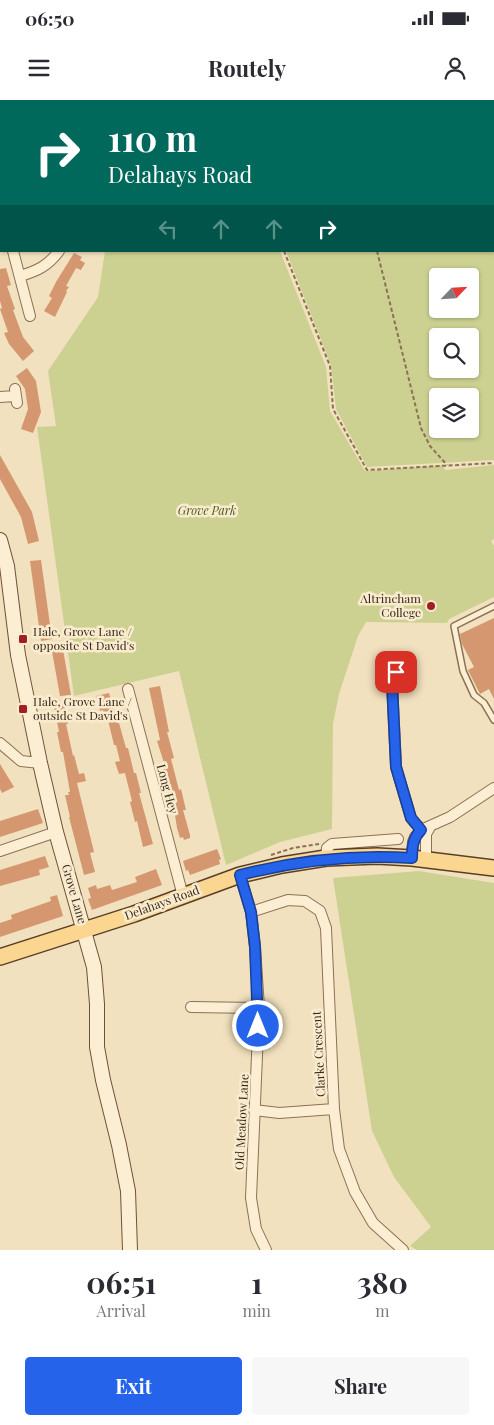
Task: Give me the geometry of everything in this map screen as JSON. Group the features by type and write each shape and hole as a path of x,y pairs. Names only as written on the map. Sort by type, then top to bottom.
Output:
{"main road":[{"name":"Delahays Road","path":"0,957 84,930 240,875 282,865 326,858 377,856 494,868"}],"street":[{"path":"13,252 30,316"},
{"path":"20,276 40,270 58,252"},
{"path":"0,397 16,396"},
{"name":"Grove Lane","path":"0,540 7,566 18,655 40,763 56,832 94,967 97,1004 97,1047 128,1191 130,1250"},
{"path":"396,672 392,683 396,767 411,818 426,830"},
{"name":"Long Hey","path":"128,689 183,896"},
{"path":"0,742 21,761 40,763"},
{"path":"419,859 426,830 450,817 494,788"},
{"path":"0,851 56,832"},
{"path":"326,858 327,848 332,844 398,839"},
{"name":"Old Meadow Lane","path":"240,875 251,912 259,1008 251,1198 256,1228 266,1250"},
{"name":"Clarke Crescent","path":"251,912 288,900 305,901 320,911 326,928 334,1109 339,1149 355,1192 373,1223 403,1250"},
{"path":"191,1007 259,1008"},
{"path":"254,1110 279,1113 334,1109"}],"lane":[{"path":"494,606 454,626 463,671 474,695 484,703 494,720"}],"path":[{"path":"284,252 330,366 333,409 366,470 494,463"},
{"path":"377,252 421,428 430,446 447,466"}],"green space":[{"name":"Grove Park","path":"105,252 280,252 326,367 330,411 365,471 443,465 445,470 494,465 494,539 491,541 494,546 494,597 449,619 447,623 366,622 358,636 339,694 333,724 332,829 280,842 226,865 179,671 74,696 37,427 56,426 48,371 98,297"},
{"path":"286,252 494,252 494,460 367,467 336,409 331,365"},
{"path":"419,871 494,883 494,1250 417,1250 410,1246 431,1227 394,1177 372,1131 333,878"}],"building":[{"path":"74,253 82,257 80,260 85,263 81,270 76,268 66,286 69,287 55,317 44,311 52,298 49,296 56,282"},
{"path":"6,268 11,285 7,286 15,309 13,310 23,337 34,351 23,361 9,344 4,333 8,332 0,309 2,308 0,301 0,269"},
{"path":"27,368 36,381 41,412 33,433 21,429 28,409 25,389 16,376"},
{"path":"0,455 32,512 39,541 28,544 21,517 0,479"},
{"path":"41,560 52,639 41,641 30,561"},
{"path":"494,618 494,699 489,689 480,694 468,670 474,667 462,644 460,634"},
{"path":"62,644 71,695 60,696 51,646"},
{"path":"160,686 169,732 167,732 174,758 171,759 179,790 181,789 186,810 183,810 190,835 190,838 184,840 183,837 180,838 177,828 173,802 162,767 165,766 157,741 160,740 149,688"},
{"path":"109,693 117,723 119,723 126,748 128,748 134,773 136,773 141,793 139,793 153,844 143,847 130,802 132,801 125,773 119,774 115,762 120,761 116,745 114,745 108,720 106,720 103,710 100,711 96,696"},
{"path":"64,704 73,756 79,774 84,773 86,781 77,783 94,852 90,853 95,872 84,875 69,817 65,795 69,795 68,792 70,792 63,752 61,752 57,732 59,732 54,706"},
{"path":"0,764 14,787 2,793 0,789"},
{"path":"38,809 43,823 0,837 0,821"},
{"path":"217,849 221,859 219,860 220,864 190,875 188,870 186,871 183,861"},
{"path":"45,856 49,867 39,870 40,875 0,886 0,870"},
{"path":"156,869 162,885 92,910 88,899 91,898 88,888 96,885 97,889 110,885 112,890 137,882 135,877"},
{"path":"57,895 63,916 0,937 0,923 12,919 11,915 51,901 50,897"}],"place":[{"name":"Altrincham College","path":"431,606"},
{"name":"Hale, Grove Lane / opposite St David's","path":"23,639"},
{"name":"Hale, Grove Lane / outside St David's","path":"23,709"}],"route":[{"path":"258,1026 259,1008 251,912 240,875 282,865 326,858 377,856 412,858 413,842 421,830 412,821 396,767 392,683 396,672"}]}
